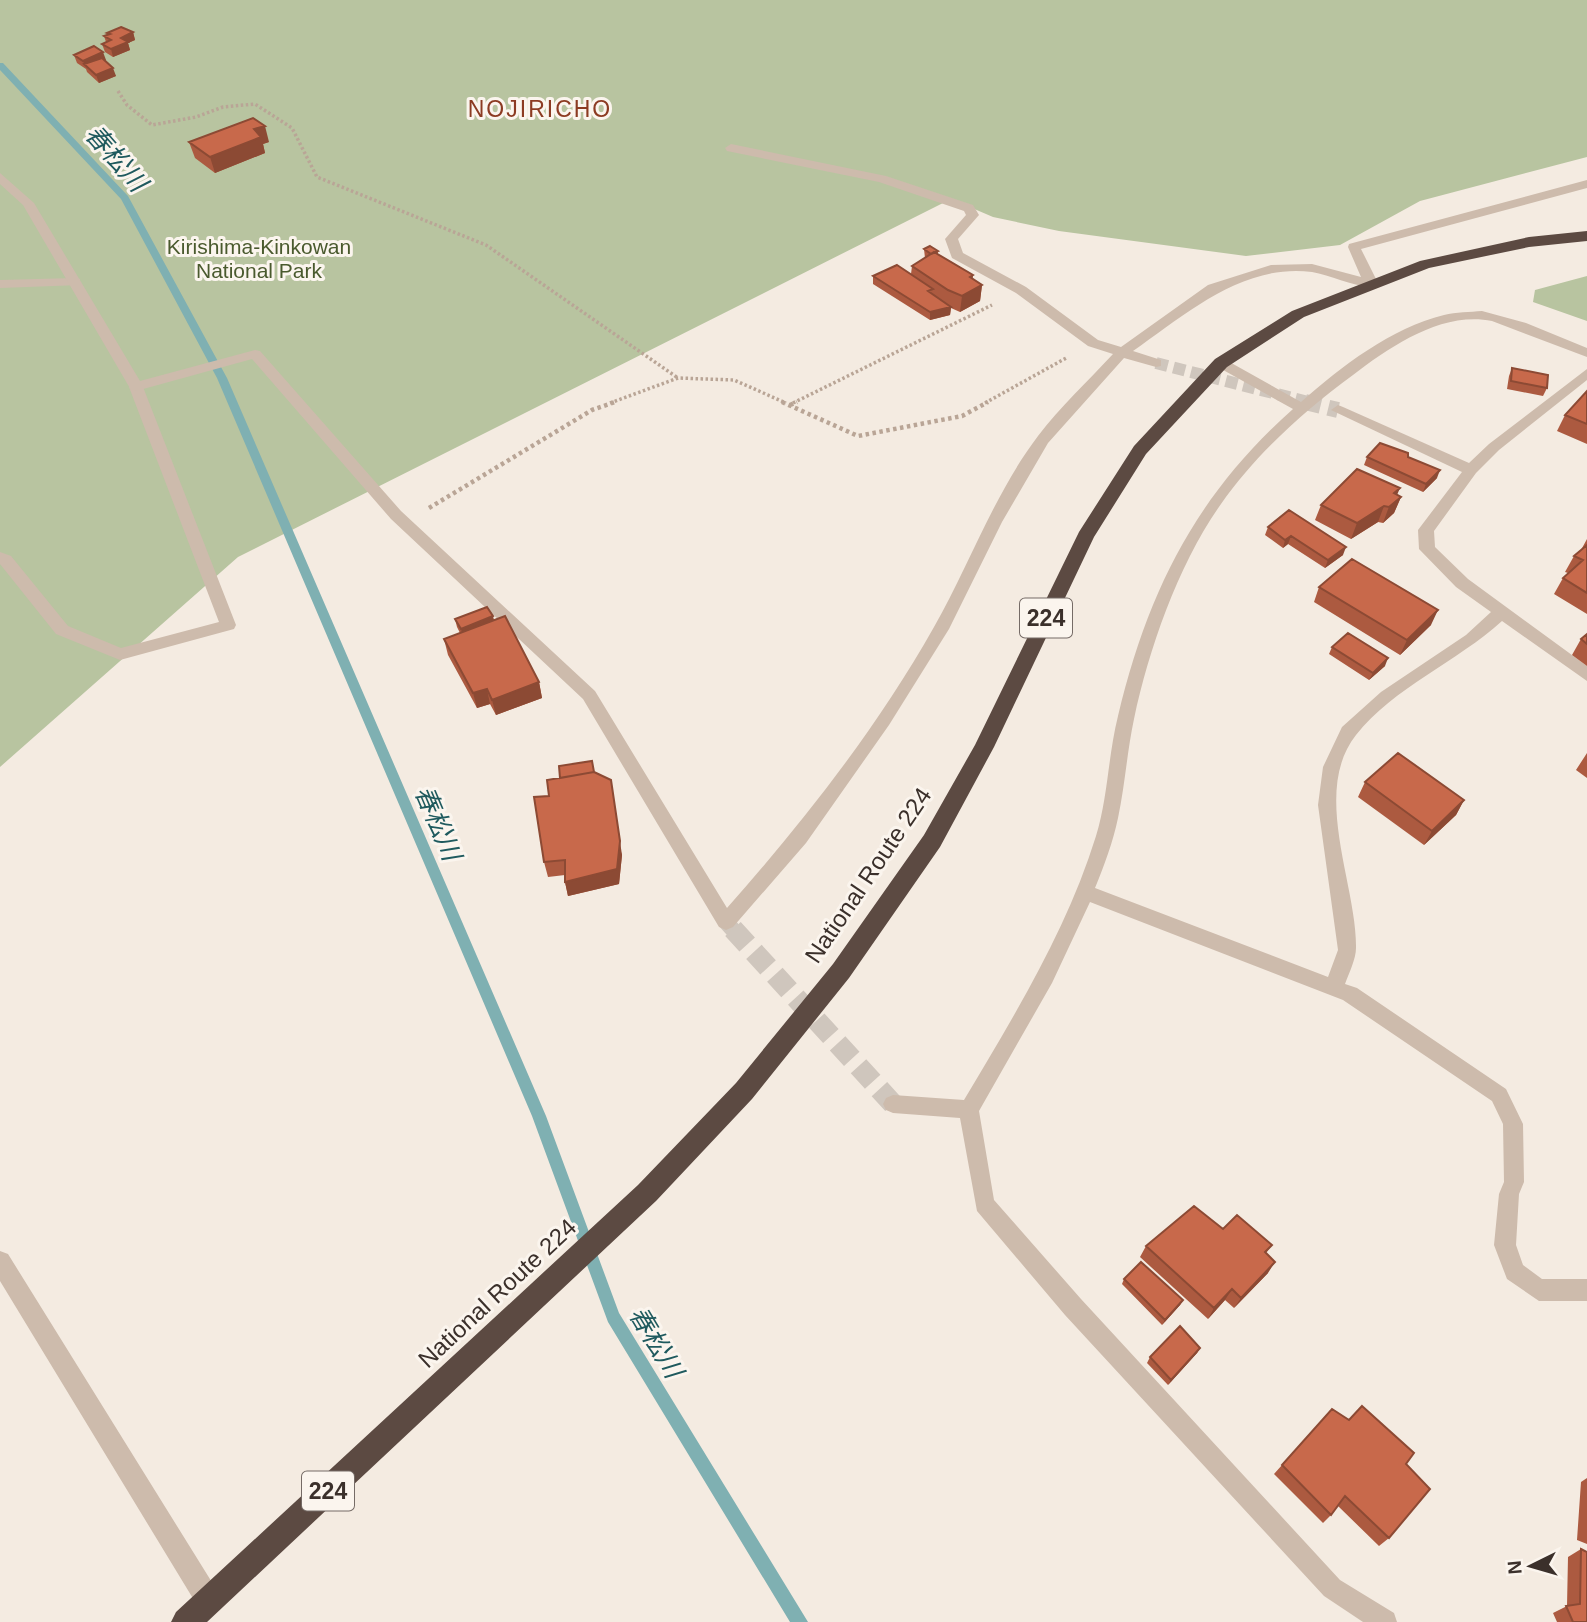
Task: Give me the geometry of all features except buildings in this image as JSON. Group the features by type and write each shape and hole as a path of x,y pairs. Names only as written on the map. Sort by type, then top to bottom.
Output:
{"highway":[{"name":"National Route 224","path":"186,1622 647,1193 744,1091 817,1001 932,842 984,747 1085,536 1139,450 1221,363 1298,314 1371,283 1425,264 1529,242 1587,236"}],"street":[{"path":"731,148 883,178 969,208 973,215 951,239 957,255 1021,290 1093,343 1120,354 1156,363"},
{"path":"0,177 28,203 136,387 228,625 120,654 62,629 6,560 0,557"},
{"path":"1371,283 1354,247 1587,184"},
{"path":"136,387 255,354 404,523 589,695 726,922 800,838 883,720 941,629 994,522 1044,440 1120,354 1213,288 1276,268 1312,268 1371,283"},
{"path":"0,284 75,282"},
{"path":"1385,1622 1332,1588 1073,1307 984,1204 969,1111 1035,999 1084,891 1105,835 1130,702 1169,590 1191,540 1229,480 1302,408 1357,364 1401,338 1444,318 1482,315 1587,353"},
{"path":"1221,363 1302,408"},
{"path":"1587,373 1494,447 1471,470 1426,530 1427,549 1462,583 1587,675"},
{"path":"1338,410 1471,470"},
{"path":"1334,988 1347,950 1327,805 1332,768 1348,732 1387,696 1472,639 1501,612"},
{"path":"1084,891 1350,994 1499,1095 1513,1124 1514,1182 1509,1194 1505,1245 1515,1272 1539,1290 1587,1290"},
{"path":"893,1104 969,1111"},
{"path":"0,1261 209,1601"}],"path":[{"path":"118,91 127,105 152,125 196,117 223,107 255,104 292,128 317,177 486,245 678,378"},
{"path":"789,405 1021,290"},
{"path":"404,523 592,410 678,378 734,380 858,436 962,416 1093,343"}],"green space":[{"name":"Kirishima-Kinkowan National Park","path":"0,0 1587,0 1587,157 1420,201 1340,245 1246,256 1059,231 993,217 951,199 238,557 0,767"},
{"path":"1587,276 1587,321 1533,302 1535,290"}],"waterway":[{"name":"春松川","path":"0,65 125,198 222,378 539,1116 613,1317 800,1622"}],"tunnel":[{"path":"1156,363 1312,403"},
{"path":"1305,402 1338,410"},
{"path":"726,922 734,931"},
{"path":"733,929 893,1104"}],"district":[{"name":"NOJIRICHO","path":"540,109"}]}
